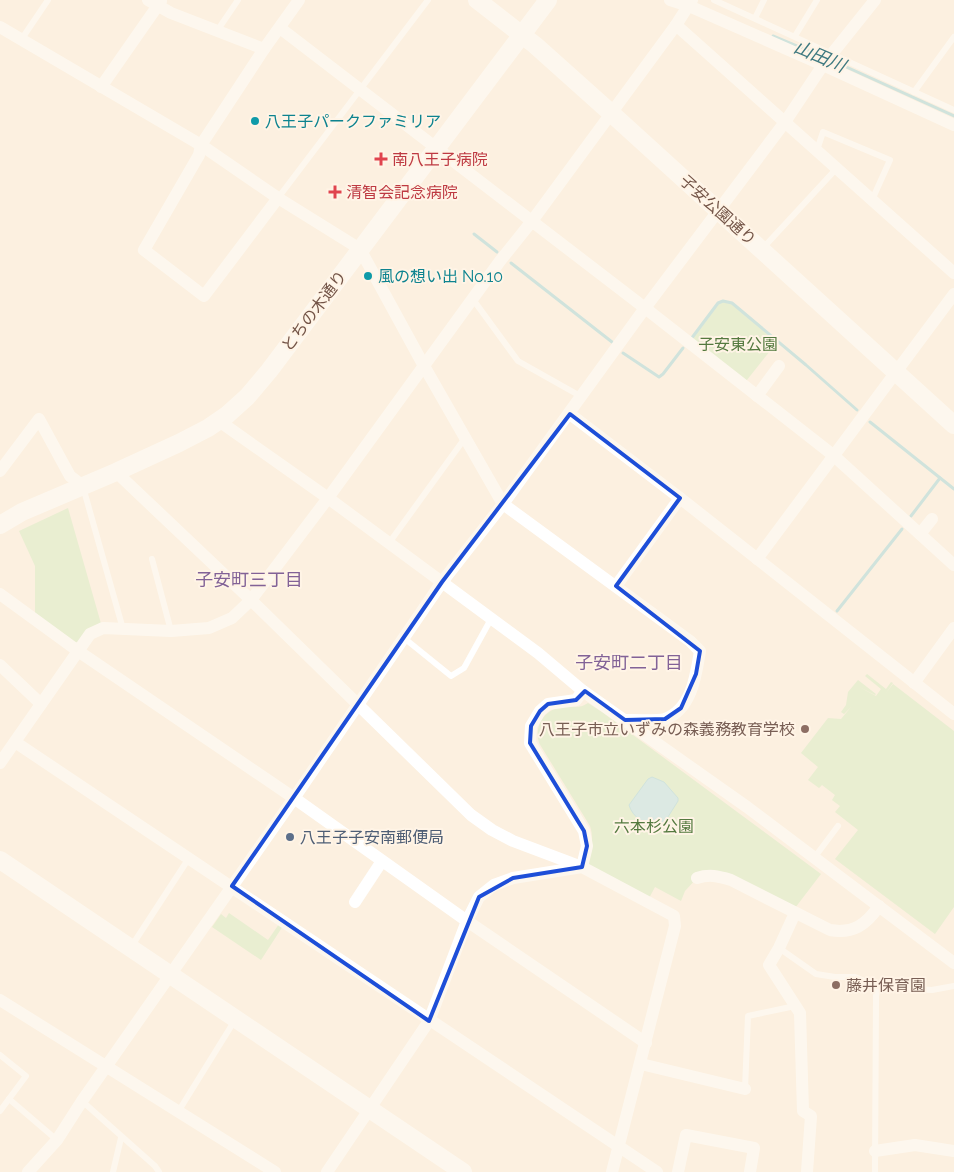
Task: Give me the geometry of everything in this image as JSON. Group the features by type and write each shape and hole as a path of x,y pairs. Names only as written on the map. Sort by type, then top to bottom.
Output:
{"street":[{"path":"278,198 204,296 144,250 199,154 201,145 264,49 299,0"},
{"name":"子安公園通り","path":"477,0 522,34 611,113 954,425"},
{"name":"とちの木通り","path":"0,525 22,512 180,443 219,421 247,397 548,0"},
{"path":"670,0 690,4 827,60 954,125"},
{"path":"28,1172 57,1140 105,1067 358,706 442,582 503,504 646,308 720,211 785,122 827,60 875,0"},
{"path":"101,88 155,2 217,31 264,49"},
{"path":"0,764 90,634 103,628 171,631 208,628 232,618 251,600 328,498 472,298 532,221 690,4"},
{"path":"676,25 954,273"},
{"path":"0,28 201,145 278,198 360,249 503,504 690,641 700,652 692,691 681,708 665,719 625,720"},
{"path":"280,28 646,308 833,455 954,565"},
{"path":"757,559 954,294"},
{"path":"757,396 779,366"},
{"path":"570,414 680,498 954,714"},
{"path":"0,471 40,419 70,476 83,486"},
{"path":"219,421 442,582 538,653 583,691 814,858 954,963"},
{"path":"116,472 251,600 471,815 492,830 514,841 582,867 676,911 675,926 612,1172"},
{"path":"616,586 680,498"},
{"path":"920,534 932,519"},
{"path":"0,594 78,651 294,798 467,921 646,1043"},
{"path":"914,683 954,628"},
{"path":"0,665 41,704"},
{"path":"582,867 588,846 584,831 530,743 531,726 540,711 548,704 576,700 583,691"},
{"path":"15,742 657,1172"},
{"path":"0,860 463,1172"},
{"path":"354,902 382,861"},
{"path":"327,1172 429,1021 467,921 479,897 494,885 513,878 582,867"},
{"path":"697,878 706,875 730,880 830,930 840,932 853,930 872,916 879,906"},
{"path":"795,913 769,965 800,1013 802,1111 811,1116 807,1172"},
{"path":"0,1000 275,1172"},
{"path":"641,1064 745,1089"},
{"path":"678,1172 686,1135 754,1148 750,1172"},
{"path":"875,1151 915,1145 954,1151"}],"lane":[{"path":"21,40 48,0"},
{"path":"217,31 238,0"},
{"path":"278,198 362,90 428,0"},
{"path":"714,0 795,36 827,60 914,92 954,110"},
{"path":"755,18 764,0"},
{"path":"795,36 817,0"},
{"path":"914,92 954,37"},
{"path":"817,150 823,132 890,160 872,200"},
{"path":"762,250 837,168"},
{"path":"472,298 518,361 582,396"},
{"path":"389,543 465,438"},
{"path":"83,486 123,629"},
{"path":"152,559 171,631"},
{"path":"404,638 451,676 464,668 491,619"},
{"path":"814,858 838,826"},
{"path":"130,948 189,858"},
{"path":"779,948 816,974 835,977 855,977 878,988 932,990 954,986"},
{"path":"875,1172 876,996 878,988"},
{"path":"745,1089 748,1016 795,1006"},
{"path":"178,1112 236,1019"},
{"path":"0,1055 26,1076 0,1111"},
{"path":"8,1099 57,1140"},
{"path":"82,1101 155,1166 159,1172"},
{"path":"113,1172 122,1138"}],"highlighted area":[{"path":"570,414 680,498 616,586 700,651 696,674 681,708 665,719 625,720 585,691 576,700 548,704 540,711 531,726 530,743 584,831 587,846 582,867 513,878 479,897 429,1021 232,886 442,582"}],"green space":[{"name":"子安東公園","path":"723,301 732,303 778,341 743,385 689,342 718,303"},
{"path":"68,508 102,627 84,640 74,643 35,613 35,566 19,531"},
{"path":"867,674 886,689 891,682 893,683 886,693 893,684 954,731 954,907 935,934 835,859 858,830 835,812 840,806 832,800 835,795 822,785 819,788 808,780 818,767 801,753 828,718 841,719 851,707 844,714 841,712 846,705 848,692 858,680 876,694 859,687 876,696 881,689 865,676"},
{"name":"六本杉公園","path":"588,703 821,874 792,912 731,880 697,878 685,891 681,901 655,887 647,902 584,868 592,842 590,826 539,743 538,731 545,715 555,709 578,707"},
{"path":"229,913 268,940 279,924 283,926 261,960 212,927 221,914 226,918"}],"water":[{"path":"652,777 664,782 678,798 661,828 656,828 641,821 633,814 629,805 648,779"}],"waterway":[{"name":"山田川","path":"773,36 825,58"},
{"name":"山田川","path":"831,60 954,116"},
{"path":"474,234 497,252"},
{"path":"511,263 612,342"},
{"path":"691,339 718,303 723,301 732,303 857,410"},
{"path":"623,353 659,377 683,348"},
{"path":"870,422 954,489"},
{"path":"911,516 940,478"},
{"path":"837,611 902,529"}],"place":[{"name":"八王子パークファミリア","path":"255,121"},
{"name":"南八王子病院","path":"381,159"},
{"name":"清智会記念病院","path":"335,192"},
{"name":"風の想い出 No.10","path":"368,276"},
{"name":"八王子市立いずみの森義務教育学校","path":"805,729"},
{"name":"八王子子安南郵便局","path":"290,837"},
{"name":"藤井保育園","path":"836,985"}],"district":[{"name":"子安町三丁目","path":"249,579"},
{"name":"子安町二丁目","path":"629,662"}]}
